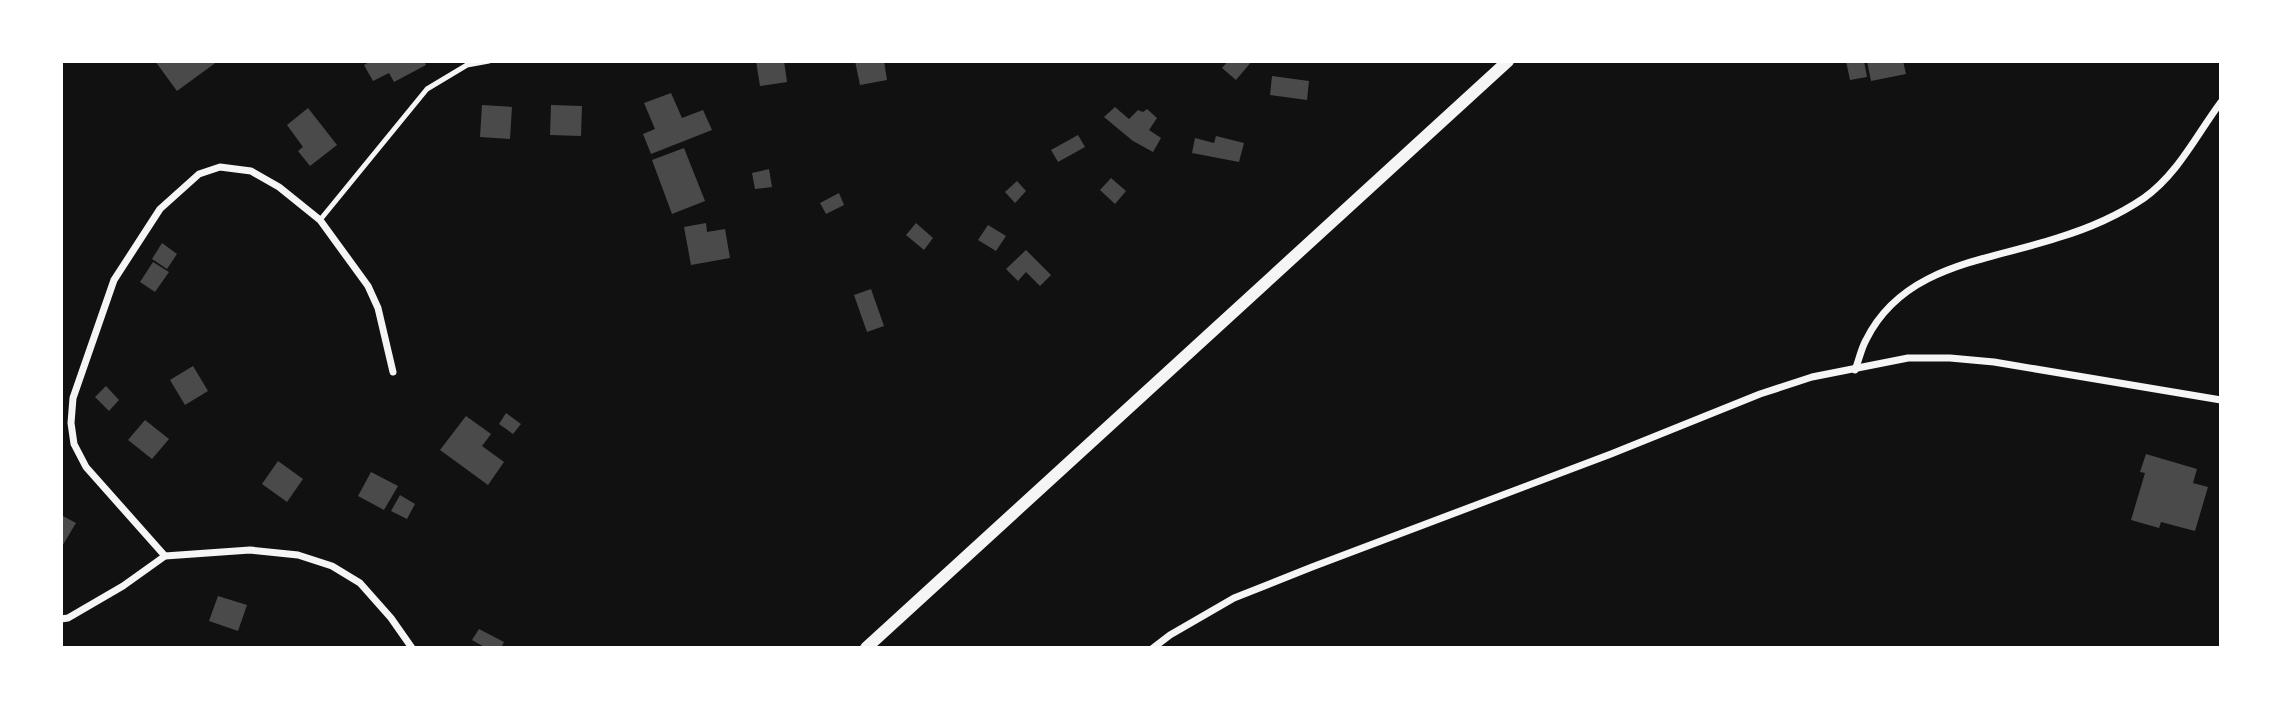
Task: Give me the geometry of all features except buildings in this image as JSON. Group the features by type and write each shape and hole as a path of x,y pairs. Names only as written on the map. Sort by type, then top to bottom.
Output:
{"street":[{"path":"866,648 1508,61"},
{"path":"1855,370 1866,340 1884,313 1904,294 1933,274 2058,238 2128,208 2146,197 2177,166 2221,102"},
{"path":"164,556 86,467 74,444 71,423 73,398 114,280 160,209 199,174 220,167 251,171 279,187 320,220 368,286 378,308 393,372"},
{"path":"1153,648 1170,635 1234,598 1760,394 1812,377 1908,358 1950,358 1994,362 2221,400"},
{"path":"61,619 68,618 123,586 164,556 250,550 298,555 332,566 360,583 391,618 412,648"}],"lane":[{"path":"320,220 428,89 467,65 489,61"}]}
